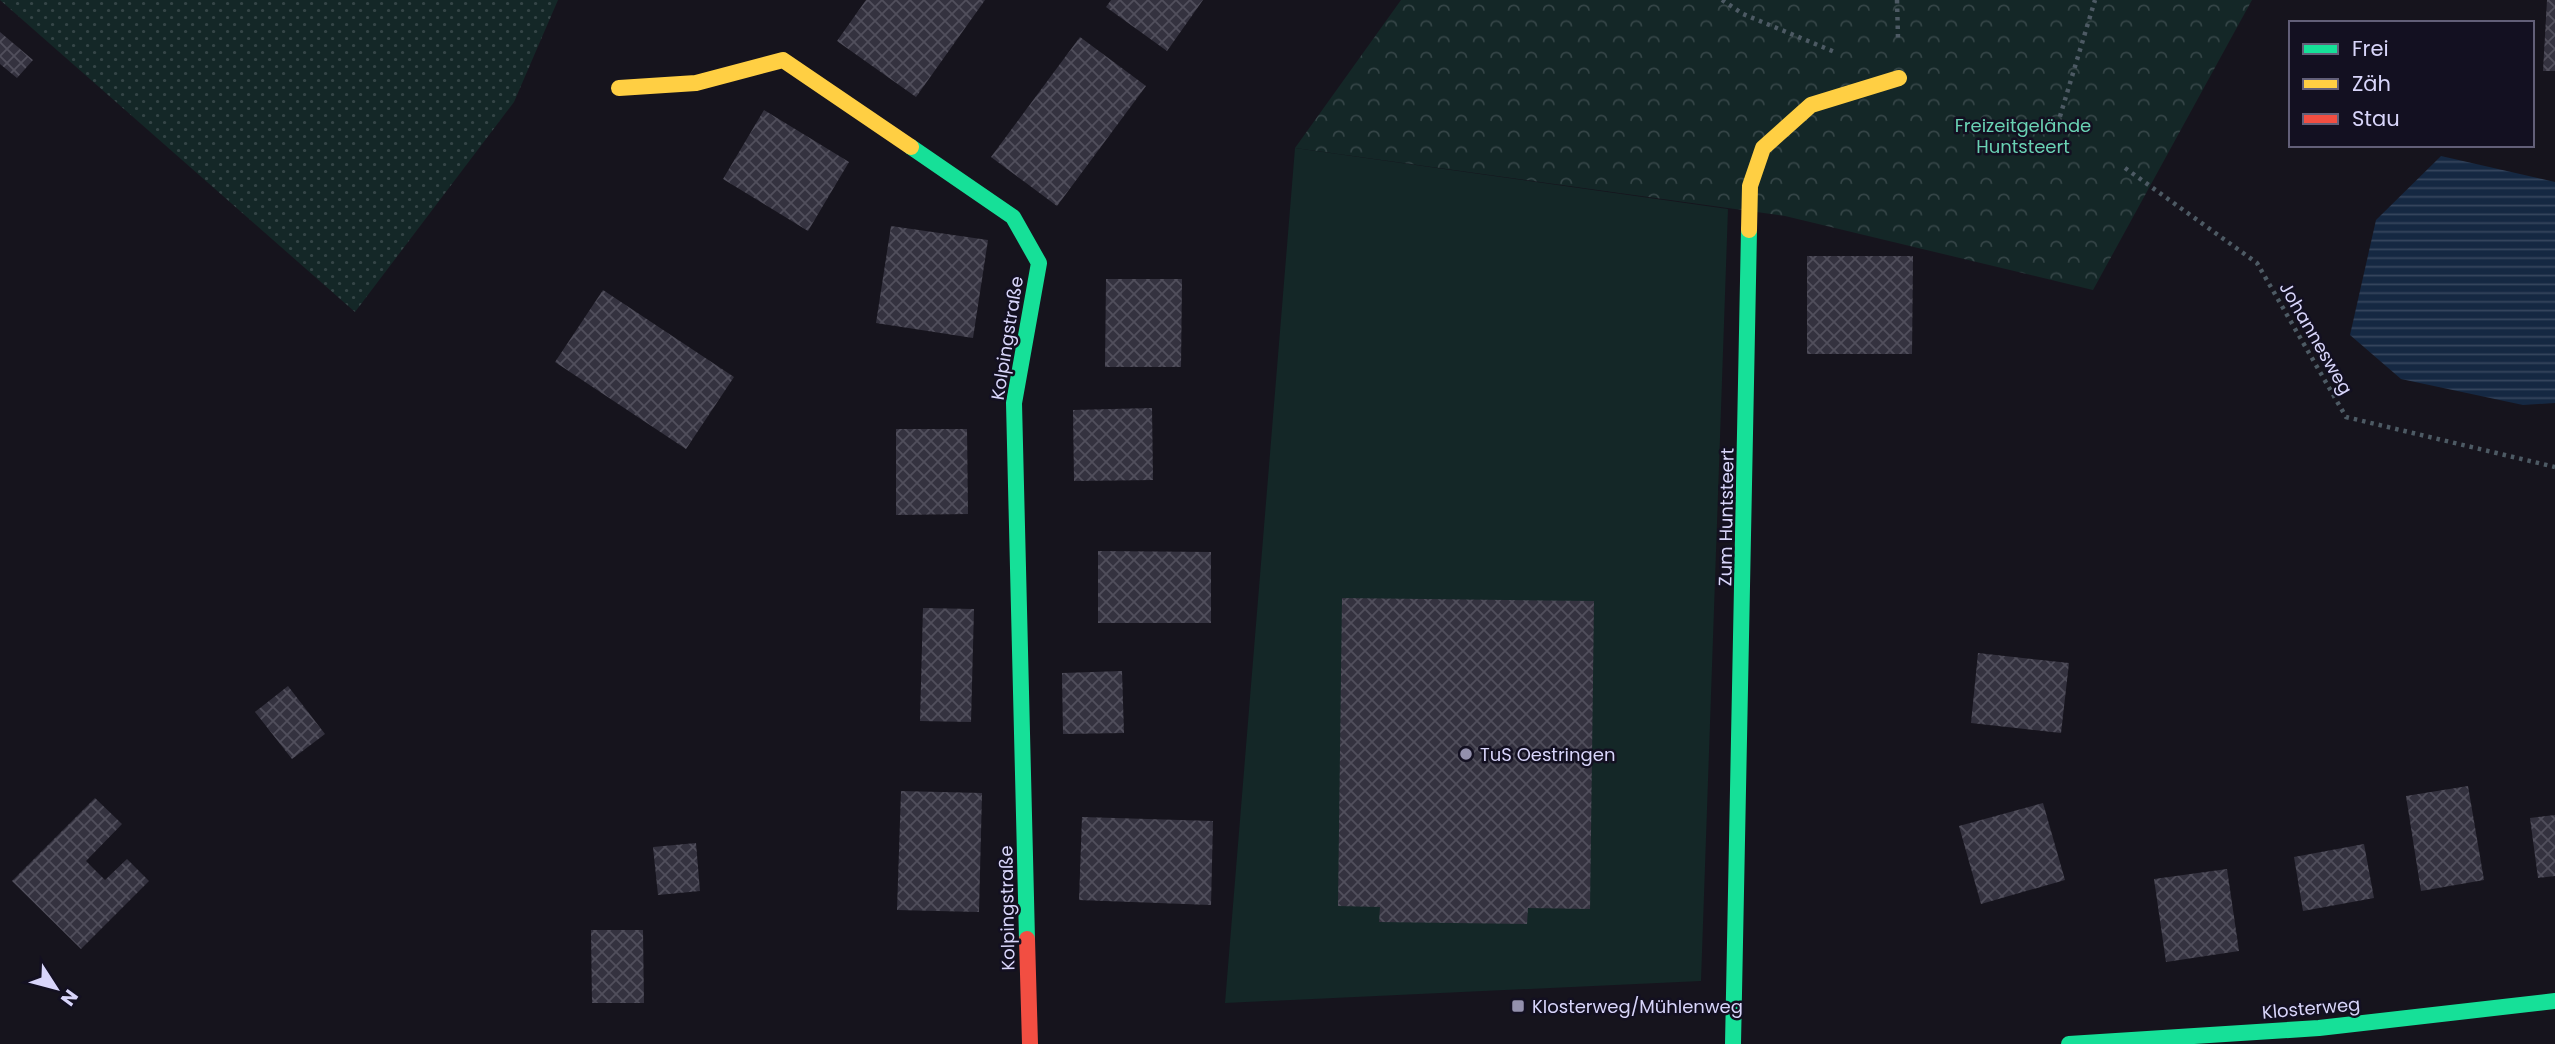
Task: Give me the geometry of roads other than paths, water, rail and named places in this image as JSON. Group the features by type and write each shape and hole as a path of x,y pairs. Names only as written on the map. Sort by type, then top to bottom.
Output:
{"street":[{"name":"Kolpingstraße","path":"619,88 696,83 783,60 1013,217 1039,263 1014,404 1030,1044"},
{"name":"Zum Huntsteert","path":"1733,1044 1751,186 1763,148 1811,105 1899,78"},
{"name":"Klosterweg","path":"2069,1044 2319,1028 2555,1001"}],"water":[{"path":"2441,156 2555,182 2555,403 2523,405 2401,379 2350,335 2376,220"}],"place":[{"name":"TuS Oestringen","path":"1466,754"},
{"name":"Klosterweg/Mühlenweg","path":"1518,1006"}],"park label":[{"name":"Freizeitgelände Huntsteert","path":"2023,135"}]}
